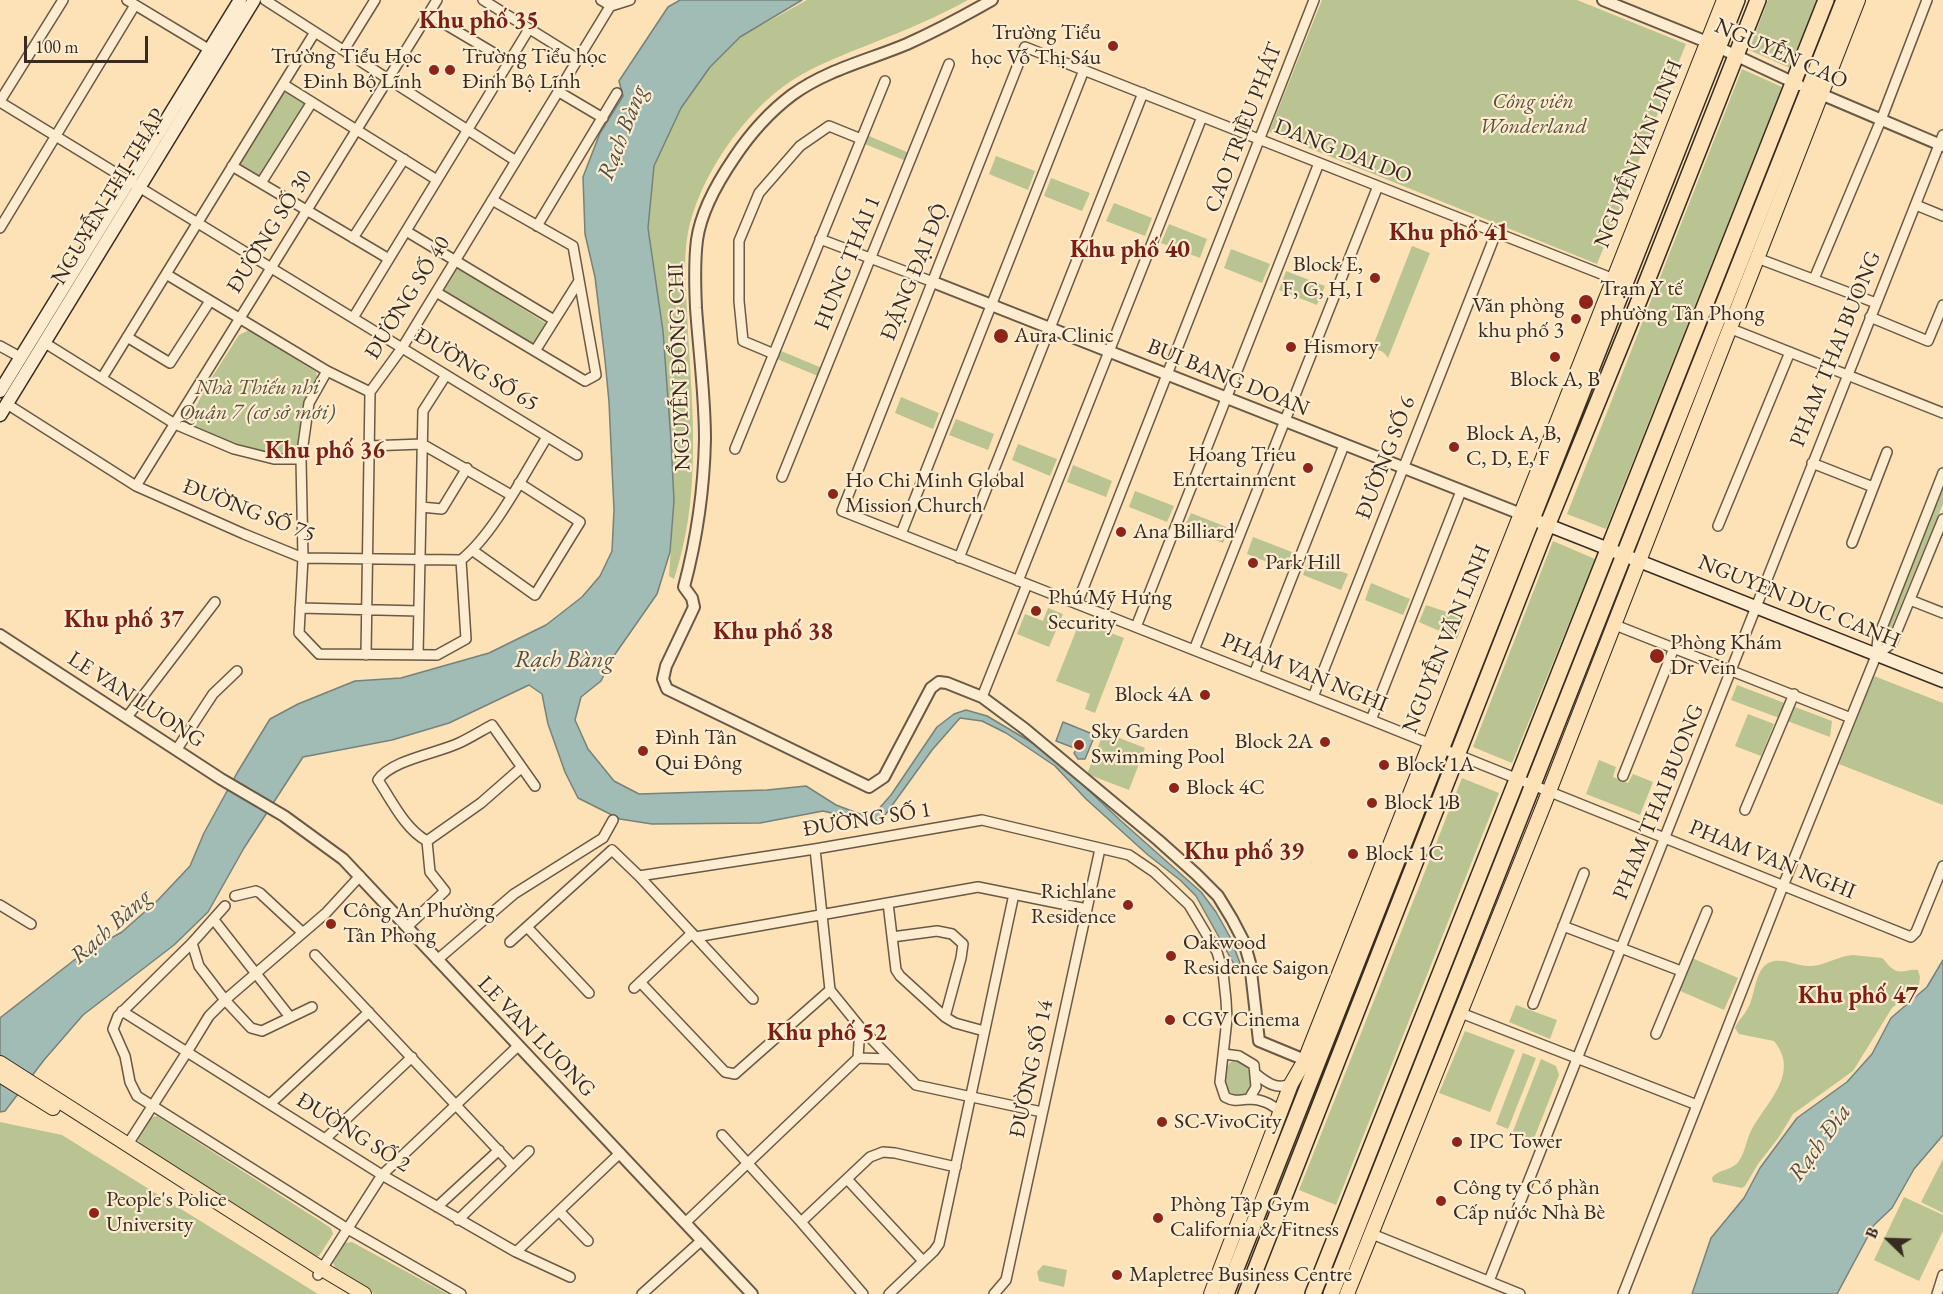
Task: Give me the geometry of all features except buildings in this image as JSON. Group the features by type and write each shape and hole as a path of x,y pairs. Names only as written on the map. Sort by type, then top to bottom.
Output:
{"highway":[{"name":"NGUYỄN VĂN LINH","path":"1226,1294 1260,1188 1713,45 1737,0"},
{"path":"1246,1294 1548,525 1758,0"},
{"path":"1313,1294 1826,0"},
{"path":"1331,1294 1625,555 1815,92 1844,0"}],"main road":[{"name":"NGUYỄN THỊ THẬP","path":"0,415 45,343 240,0"},
{"name":"NGUYỄN THỊ THẬP","path":"0,391 254,0"},
{"name":"NGUYỄN VĂN LINH","path":"1713,45 1724,0"},
{"path":"1347,1294 1640,561 1757,258 1815,92 1858,0"},
{"name":"NGUYEN DUC CANH","path":"1526,516 1943,681"},
{"path":"1446,1007 1461,1013"},
{"name":"NGUYỄN VĂN LINH","path":"1211,1294 1260,1188 1291,1084 1311,1062"},
{"path":"0,1063 64,1109 320,1272 364,1294"},
{"path":"0,1075 128,1144 320,1272 349,1294"}],"street":[{"path":"0,102 63,0"},
{"path":"265,0 516,161"},
{"path":"344,50 375,0"},
{"name":"ĐƯỜNG SỐ 30","path":"136,486 437,0"},
{"path":"483,0 578,59"},
{"path":"601,0 613,3 630,0"},
{"name":"NGUYỄN ĐỔNG CHI","path":"992,0 907,44 817,80 794,94 759,124 725,171 714,191 705,211 697,240 695,279 705,438 701,505 691,566 684,587 692,597 694,607 666,666 663,679 667,689 869,787 884,777 932,688 939,682 948,683 982,697 1065,761 1196,874 1218,896 1240,934 1250,963 1259,1041 1311,1062"},
{"name":"CAO TRIỀU PHÁT","path":"1077,604 1314,0"},
{"name":"NGUYỄN CAO","path":"1603,0 1713,45 1881,120 1942,142"},
{"path":"1814,279 1881,120 1927,0"},
{"path":"0,228 131,2 210,50"},
{"name":"ĐƯỜNG SỐ 40","path":"366,654 370,392 402,348 613,3"},
{"path":"428,14 509,62"},
{"path":"353,318 529,29"},
{"path":"102,378 315,32"},
{"name":"ĐẶNG ĐẠI ĐỘ","path":"842,511 1025,47 1084,70"},
{"name":"HƯNG THÁI 1","path":"783,477 949,63"},
{"path":"901,534 1084,70"},
{"name":"DANG DAI DO","path":"1084,70 1619,282"},
{"path":"735,449 885,81"},
{"path":"283,84 437,180"},
{"path":"558,92 603,118"},
{"path":"537,226 617,93"},
{"path":"959,558 1143,93"},
{"name":"ĐƯỜNG SỐ 65","path":"0,102 577,456"},
{"path":"261,183 312,102"},
{"path":"982,697 1109,351 1202,117"},
{"path":"774,354 743,341 739,301 739,241 759,193 801,146 830,126 861,139"},
{"name":"PHAM THAI BUONG","path":"1489,1281 1757,608 1870,317 1942,142"},
{"path":"354,238 404,159"},
{"path":"1136,627 1319,163"},
{"path":"232,166 389,259"},
{"path":"1194,650 1378,186"},
{"path":"436,292 585,381 596,375 573,246 492,200"},
{"path":"1916,205 1943,216"},
{"path":"406,231 554,320"},
{"name":"ĐƯỜNG SỐ 6","path":"1313,697 1496,233"},
{"name":"BUI BANG DOAN","path":"820,239 1526,516"},
{"path":"1757,258 1876,303"},
{"path":"166,274 327,371 370,392"},
{"path":"535,351 579,281"},
{"path":"127,337 170,363 210,301"},
{"path":"1870,317 1928,341 1943,305"},
{"path":"1729,328 1943,413"},
{"path":"45,343 175,424 234,449 274,459 302,459"},
{"path":"0,346 20,357"},
{"path":"1718,526 1790,352"},
{"path":"327,371 309,403 302,459 303,558 298,633 319,654 437,655 466,639 461,560 472,550 495,520 547,437"},
{"path":"418,655 423,411 446,375"},
{"name":"ĐƯỜNG SỐ 75","path":"7,404 136,486 303,558 461,560"},
{"path":"369,446 422,444 511,495"},
{"path":"1254,674 1344,445"},
{"path":"1852,543 1887,452"},
{"path":"1812,463 1874,488"},
{"path":"421,507 442,509 467,468"},
{"path":"1623,1294 1876,656 1878,638 1943,473"},
{"path":"472,550 535,595 580,522 519,483"},
{"path":"1371,720 1461,491"},
{"name":"PHAM VAN NGHI","path":"842,511 1911,937 1916,932 1943,866"},
{"path":"1876,656 1892,643 1943,519"},
{"path":"1910,600 1943,613"},
{"path":"127,717 215,602"},
{"path":"300,608 419,610"},
{"path":"1615,625 1851,718"},
{"name":"LE VAN LUONG","path":"0,635 221,779 284,816 343,859 752,1294"},
{"path":"1623,776 1674,648"},
{"path":"177,749 213,694 237,671"},
{"path":"1745,810 1794,694"},
{"path":"427,841 415,835 378,780 381,775 409,760 457,744 492,725 535,786"},
{"path":"427,841 481,803 521,768"},
{"path":"437,960 514,894 603,838 613,820"},
{"name":"ĐƯỜNG SỐ 1","path":"639,876 982,820 1129,855 1142,862 1189,905 1217,952 1223,972 1227,1019 1224,1054"},
{"path":"408,926 445,891 430,872 427,841"},
{"path":"815,849 830,990 860,1027 916,1085 1042,1112"},
{"name":"ĐƯỜNG SỐ 14","path":"994,1294 1006,1280 1100,849"},
{"path":"510,942 612,850 753,999"},
{"path":"1533,1004 1584,873"},
{"path":"128,1144 188,1053 208,1016 326,913 360,876"},
{"path":"830,990 735,1074 725,1072 637,985 694,935 978,887 1087,909"},
{"path":"235,896 260,892 303,933"},
{"path":"889,1294 939,1244 1014,894"},
{"path":"888,903 896,970 900,976 945,1017 955,1023 984,1031"},
{"path":"0,905 31,924"},
{"path":"225,906 192,943 118,1016 113,1029 125,1056 130,1082 136,1096 348,1230 461,1294"},
{"path":"1656,1034 1707,911"},
{"path":"214,920 291,1017"},
{"path":"1563,926 1682,971"},
{"path":"527,927 588,993"},
{"path":"892,937 937,931 952,934 963,944 945,1017"},
{"path":"192,943 199,966 251,1028 262,1031 312,1007"},
{"path":"315,955 513,1166"},
{"name":"ĐƯỜNG SỐ 2","path":"122,1011 458,1220 516,1252 570,1277"},
{"path":"270,1104 369,1012"},
{"path":"1461,1013 1697,1105"},
{"path":"685,1222 858,1058 860,1027"},
{"path":"320,1272 382,1174 518,1046"},
{"path":"1249,1099 1256,1087 1254,1065 1239,1056 1224,1054 1221,1082 1225,1097 1233,1101 1249,1099 1265,1101 1281,1112"},
{"path":"325,1139 412,1057"},
{"path":"858,1058 891,1059"},
{"path":"1256,1074 1264,1081 1278,1087 1291,1084"},
{"path":"722,1135 863,1294"},
{"path":"437,1207 499,1150"},
{"path":"458,1220 529,1151"},
{"path":"801,1222 870,1156 883,1152 956,1167"},
{"path":"516,1252 620,1153"},
{"path":"847,1179 923,1261"},
{"path":"559,1211 588,1241"},
{"path":"1372,1234 1520,1294"},
{"path":"642,1294 702,1240"},
{"path":"1937,1294 1943,1275"}],"green space":[{"path":"807,0 968,0 921,23 821,65 791,81 757,110 741,128 713,168 694,211 685,256 693,425 692,487 683,549 674,579 669,576 674,501 648,228 654,166 681,108 710,67 740,37"},
{"name":"Công viên Wonderland","path":"1322,0 1577,0 1686,44 1597,264 1269,132"},
{"path":"1768,0 1817,0 1790,68 1749,50"},
{"path":"1742,69 1782,87 1606,529 1567,514"},
{"path":"285,88 308,101 260,179 236,165"},
{"path":"869,136 909,153 906,161 865,144"},
{"path":"996,156 1035,171 1028,190 989,174"},
{"path":"1051,178 1090,193 1082,211 1044,196"},
{"path":"1114,203 1152,218 1145,236 1106,221"},
{"path":"1169,224 1207,239 1200,258 1161,243"},
{"path":"1412,246 1430,253 1388,358 1381,351 1371,351"},
{"path":"1231,249 1270,264 1262,283 1224,268"},
{"path":"456,267 547,324 533,345 442,289"},
{"path":"1286,271 1325,286 1317,305 1279,290"},
{"name":"Nhà Thiếu nhi Quận 7 (cơ sở mới)","path":"249,330 316,372 318,381 300,450 292,456 266,455 234,446 202,432 189,420 207,385 239,335"},
{"path":"781,351 822,368 818,376 777,359"},
{"path":"901,397 939,413 933,429 895,413"},
{"path":"956,419 994,434 988,450 949,435"},
{"path":"1018,444 1057,459 1050,476 1012,460"},
{"path":"1073,465 1112,481 1106,497 1067,482"},
{"path":"1943,486 1943,504 1885,643 1879,640"},
{"path":"1135,491 1174,506 1167,522 1129,507"},
{"path":"1191,513 1229,528 1223,543 1184,528"},
{"path":"1253,537 1292,552 1285,569 1247,554"},
{"path":"1553,541 1595,559 1512,763 1473,747"},
{"path":"1309,559 1348,574 1341,590 1303,575"},
{"path":"1371,583 1410,599 1403,615 1365,600"},
{"path":"1426,605 1465,618 1457,639 1419,622"},
{"path":"1048,608 1063,614 1049,647 1017,634 1025,614 1043,621"},
{"path":"1080,621 1124,638 1095,713 1085,709 1090,694 1056,681"},
{"path":"1874,676 1943,703 1943,805 1839,764"},
{"path":"1737,685 1832,721 1830,737 1731,700"},
{"path":"1748,714 1774,724 1761,756 1735,746"},
{"path":"1104,732 1145,748 1129,790 1087,774"},
{"path":"1599,760 1616,767 1613,777 1628,783 1633,774 1653,782 1640,815 1586,794"},
{"path":"1462,778 1499,793 1336,1205 1299,1190"},
{"path":"1853,955 1882,958 1896,971 1918,970 1919,985 1892,1008 1853,1071 1793,1114 1745,1186 1742,1188 1713,1182 1712,1178 1715,1175 1733,1167 1739,1161 1751,1131 1783,1076 1784,1065 1781,1053 1774,1041 1739,1034 1735,1028 1751,1002 1759,974 1767,964 1774,961 1812,966"},
{"path":"1692,958 1738,978 1724,1010 1678,990"},
{"path":"1516,1005 1557,1020 1550,1039 1509,1022"},
{"path":"1465,1031 1515,1050 1490,1112 1439,1093"},
{"path":"1523,1053 1536,1058 1508,1129 1496,1124"},
{"path":"1541,1059 1556,1066 1559,1075 1533,1141 1516,1135 1513,1131"},
{"path":"1235,1060 1241,1062 1249,1070 1251,1082 1241,1096 1232,1094 1226,1086 1224,1076 1227,1066"},
{"path":"157,1116 331,1228 333,1234 319,1256 314,1256 140,1144 137,1138 149,1118"},
{"name":"People's Police University","path":"0,1122 62,1135 318,1294 0,1294"},
{"path":"1943,1159 1943,1213 1921,1202"},
{"path":"1904,1197 1943,1215 1943,1231 1919,1281 1874,1260"},
{"path":"352,1242 448,1294 375,1294 336,1270 333,1263 344,1243"},
{"path":"1043,1265 1067,1270 1064,1287 1039,1281 1037,1272"}],"water":[{"name":"Rạch Bàng","path":"680,0 802,0 740,37 710,67 681,108 654,166 648,228 663,331 671,440 674,501 670,552 657,594 611,660 601,681 581,697 575,720 588,749 614,781 639,794 767,790 806,786 836,805 860,814 876,812 891,795 937,727 954,714 966,710 987,716 1036,745 1062,765 1201,892 1230,937 1240,963 1235,966 1196,896 1180,880 1148,855 1086,799 1055,766 1006,733 982,721 960,718 932,750 883,818 863,824 823,811 760,823 652,824 620,819 578,798 565,772 548,724 542,694 529,685 449,723 392,740 303,757 244,848 208,912 174,945 83,1015 44,1060 5,1111 0,1112 0,1018 82,954 122,932 158,900 190,866 204,833 270,719 298,704 355,681 401,678 489,653 546,625 582,597 600,576 612,551 614,510 609,402 595,277 585,234 583,177 600,133 623,96 619,81 668,7"},
{"name":"Sky Garden Swimming Pool","path":"1063,722 1095,735 1085,759 1078,759 1074,753 1077,749 1056,741"},
{"name":"Rạch Đỉa","path":"1943,960 1943,1135 1914,1169 1892,1208 1874,1225 1837,1294 1692,1294 1711,1238 1744,1198 1760,1168 1797,1118 1847,1082 1872,1054 1891,1018 1927,987"}],"place":[{"name":"Trường Tiểu học Vỗ Thị Sáu","path":"1113,46"},
{"name":"Trường Tiểu Học Đinh Bộ Lĩnh","path":"434,70"},
{"name":"Trường Tiểu học Đinh Bộ Lĩnh","path":"450,70"},
{"name":"Block E, F, G, H, I","path":"1375,278"},
{"name":"Trạm Y tế phường Tân Phong","path":"1586,302"},
{"name":"Văn phòng khu phố 3","path":"1576,319"},
{"name":"Aura Clinic","path":"1001,336"},
{"name":"Hismory","path":"1291,347"},
{"name":"Block A, B","path":"1555,357"},
{"name":"Block A, B, C, D, E, F","path":"1454,447"},
{"name":"Hoang Trieu Entertainment","path":"1308,468"},
{"name":"Ho Chi Minh Global Mission Church","path":"833,494"},
{"name":"Ana Billiard","path":"1121,532"},
{"name":"Park Hill","path":"1253,563"},
{"name":"Phú Mỹ Hưng Security","path":"1036,611"},
{"name":"Phòng Khám Dr Vein","path":"1657,656"},
{"name":"Block 4A","path":"1205,695"},
{"name":"Block 2A","path":"1325,742"},
{"name":"Sky Garden Swimming Pool","path":"1079,745"},
{"name":"Đình Tân Qui Đông","path":"643,751"},
{"name":"Block 1A","path":"1384,765"},
{"name":"Block 4C","path":"1174,788"},
{"name":"Block 1B","path":"1372,803"},
{"name":"Block 1C","path":"1353,854"},
{"name":"Richlane Residence","path":"1128,905"},
{"name":"Công An Phường Tân Phong","path":"331,924"},
{"name":"Oakwood Residence Saigon","path":"1171,956"},
{"name":"CGV Cinema","path":"1170,1020"},
{"name":"SC-VivoCity","path":"1162,1122"},
{"name":"IPC Tower","path":"1457,1142"},
{"name":"Công ty Cổ phần Cấp nước Nhà Bè","path":"1441,1201"},
{"name":"People's Police University","path":"94,1213"},
{"name":"Phòng Tập Gym California & Fitness","path":"1158,1218"},
{"name":"Mapletree Business Centre","path":"1117,1275"}],"district":[{"name":"Khu phố 35","path":"479,21"},
{"name":"Khu phố 41","path":"1449,233"},
{"name":"Khu phố 40","path":"1130,250"},
{"name":"Khu phố 36","path":"325,451"},
{"name":"Khu phố 37","path":"124,620"},
{"name":"Khu phố 38","path":"773,632"},
{"name":"Khu phố 39","path":"1244,852"},
{"name":"Khu phố 47","path":"1858,996"},
{"name":"Khu phố 52","path":"827,1033"}]}
